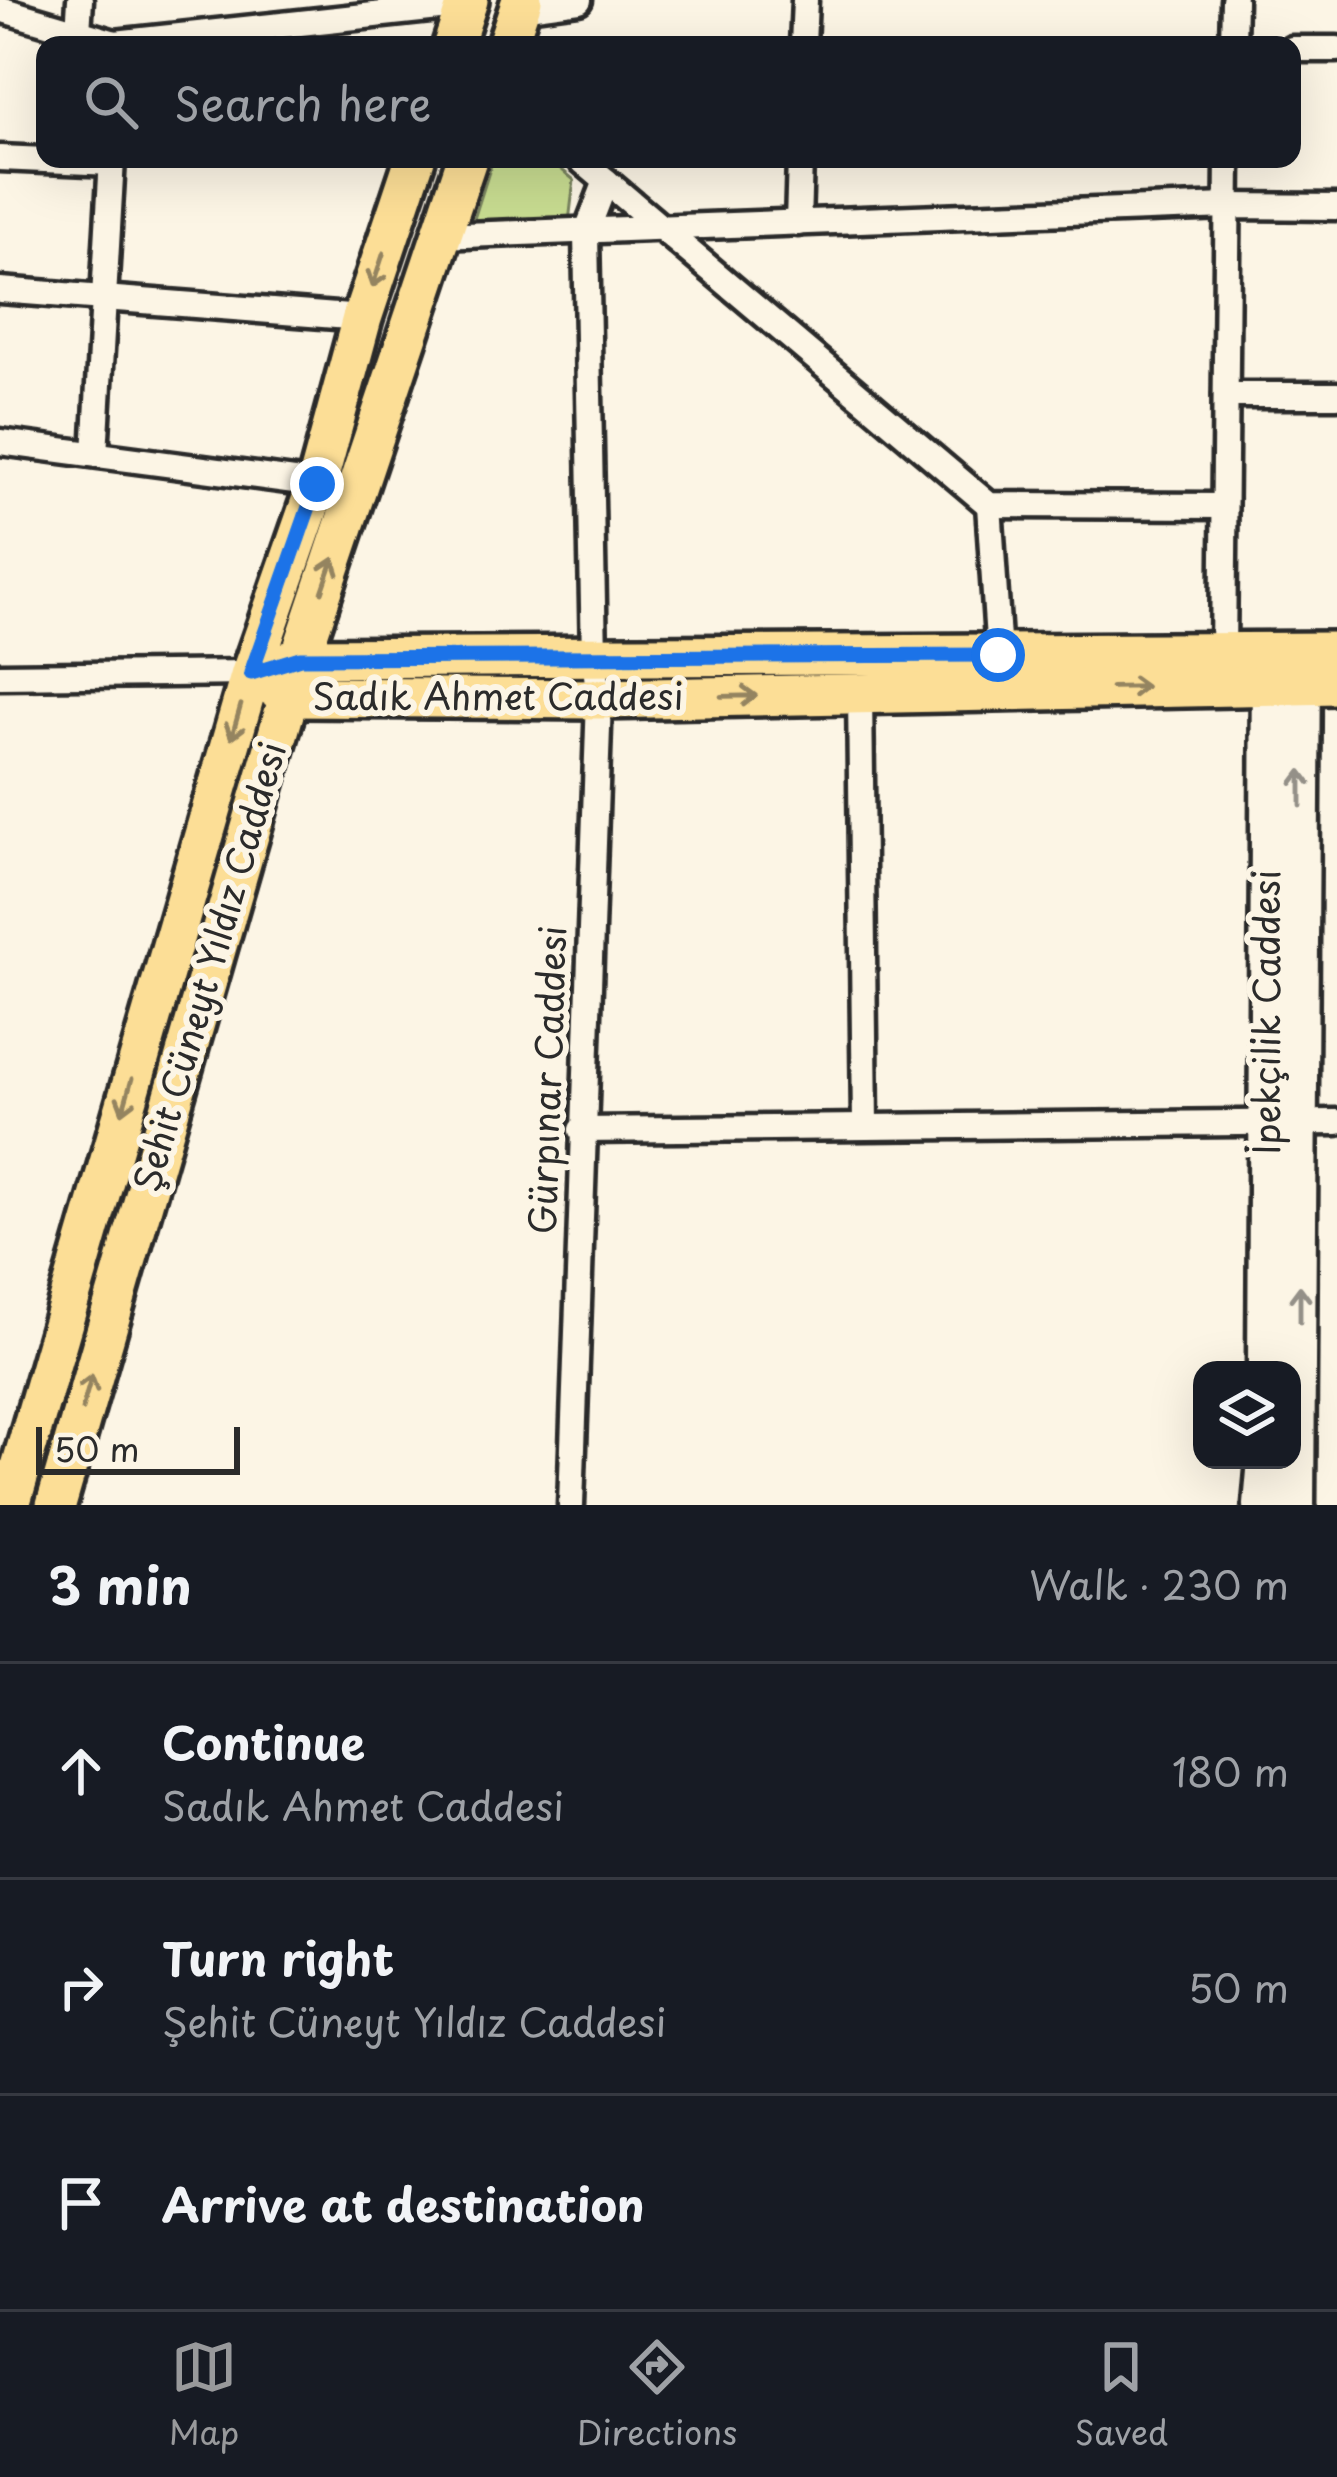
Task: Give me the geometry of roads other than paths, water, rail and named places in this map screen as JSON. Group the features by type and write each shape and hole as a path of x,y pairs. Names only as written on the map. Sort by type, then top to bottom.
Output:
{"main road":[{"path":"456,36 468,2"},
{"name":"Şehit Cüneyt Yıldız Caddesi","path":"10,1505 251,673 317,484 362,318 413,168"},
{"name":"Şehit Cüneyt Yıldız Caddesi","path":"56,1505 300,658 464,168"},
{"name":"Sadık Ahmet Caddesi","path":"251,673 300,658 998,655 1215,670"},
{"name":"Sadık Ahmet Caddesi","path":"251,673 290,697 599,699 860,693 1215,670 1303,669"},
{"name":"İpekçilik Caddesi","path":"1267,1361 1283,1122 1303,669"},
{"name":"İpekçilik Caddesi","path":"1283,1122 1296,1505"},
{"path":"1262,1505 1264,1469"}],"street":[{"path":"78,32 80,0"},
{"path":"516,18 579,0"},
{"path":"803,36 805,0"},
{"path":"1233,36 1234,0"},
{"path":"182,36 468,2"},
{"path":"0,9 90,36"},
{"path":"1301,49 1337,49"},
{"path":"0,158 36,159"},
{"path":"95,454 112,168"},
{"path":"591,168 989,506 1225,506"},
{"path":"798,223 800,168"},
{"path":"1215,670 1225,506 1228,168"},
{"path":"586,232 606,181"},
{"path":"440,236 665,232 1227,206 1337,207"},
{"name":"Gürpınar Caddesi","path":"571,1505 599,699 594,658 586,232"},
{"path":"0,290 362,318"},
{"path":"1226,395 1337,395"},
{"path":"0,442 317,484"},
{"path":"989,506 998,655"},
{"path":"0,676 251,673"},
{"path":"860,693 865,1124"},
{"path":"581,1130 1337,1122"}]}
